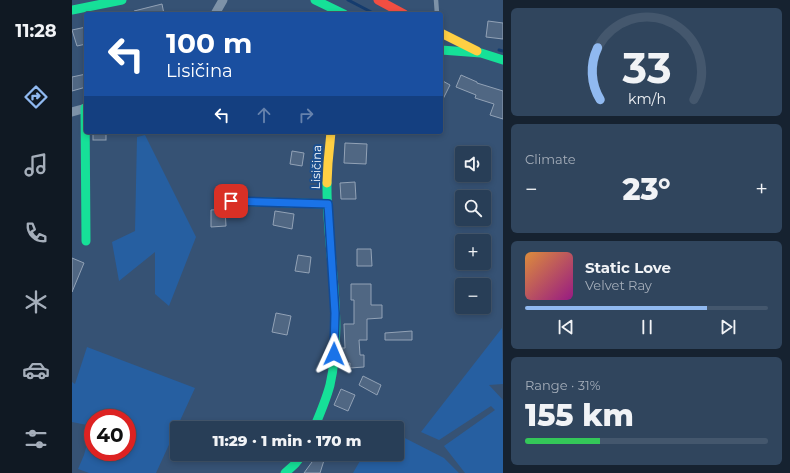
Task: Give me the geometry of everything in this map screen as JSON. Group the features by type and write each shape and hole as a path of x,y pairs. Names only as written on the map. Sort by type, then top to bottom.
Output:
{"street":[{"path":"72,10 94,3 122,0"},
{"path":"216,12 223,0"},
{"path":"315,0 340,12"},
{"path":"378,0 400,12"},
{"path":"443,34 481,53 503,60"},
{"path":"443,50 481,53"},
{"path":"72,112 84,108"},
{"path":"85,134 86,241"},
{"name":"Lisičina","path":"317,421 325,402 331,380 334,354 335,313 328,204 327,153 331,134"},
{"name":"Lisičina","path":"231,201 328,204"},
{"path":"286,473 297,461"}],"lane":[{"path":"436,0 437,12"}],"shaded area":[{"path":"145,135 196,237 169,306 155,294 155,252 119,281 112,242 135,231 137,137"},
{"path":"502,328 503,384 489,385 503,400 503,473 465,473 444,446 495,410 491,406 439,440 421,432"},
{"path":"87,347 195,388 180,421 170,421 170,442 156,473 89,473 78,469 84,455 84,461 136,461 136,409 84,409 84,424 72,422 72,382 75,384"},
{"path":"404,438 444,458 459,473 353,473 360,461 404,461"}],"building":[{"path":"162,4 164,12 134,12"},
{"path":"488,21 503,23 503,39 486,37"},
{"path":"84,27 84,44 77,46 72,30"},
{"path":"84,74 84,88 72,91 72,77"},
{"path":"461,75 477,83 503,91 503,119 490,115 494,104 475,98 476,95 456,87"},
{"path":"443,81 450,85 443,99"},
{"path":"93,134 106,134 106,140 93,140"},
{"path":"345,143 367,144 366,164 344,163"},
{"path":"292,151 304,153 302,166 290,164"},
{"path":"355,182 356,199 341,199 340,183"},
{"path":"225,209 226,226 211,227 211,210"},
{"path":"275,211 294,214 292,229 273,225"},
{"path":"357,249 371,249 372,266 357,266"},
{"path":"298,255 311,257 309,273 295,271"},
{"path":"72,258 84,263 72,292"},
{"path":"351,284 371,284 371,305 382,305 382,318 367,319 367,340 359,340 360,355 364,355 364,367 350,368 350,363 342,364 342,348 345,348 344,324 354,324 354,300 351,300"},
{"path":"276,313 291,316 287,335 272,332"},
{"path":"412,331 412,340 385,340 385,333"},
{"path":"363,376 381,385 377,395 359,385"},
{"path":"341,389 355,395 348,411 334,405"},
{"path":"324,461 320,473 304,473 312,462"}],"waterway":[{"path":"348,0 371,12"},
{"path":"499,50 503,51"}],"traffic: fast":[{"path":"72,10 122,0"},
{"path":"315,0 340,12"},
{"path":"443,50 481,53 503,60"},
{"path":"85,134 86,241"},
{"path":"317,421 330,385 336,335 334,284 327,208 327,183"},
{"path":"231,201 328,204"},
{"path":"285,473 297,461"}],"traffic: slow":[{"path":"443,34 477,51"},
{"path":"327,183 331,134"}],"traffic: jam":[{"path":"378,0 400,12"}],"route":[{"path":"231,201 328,204 335,313 334,354"}]}
